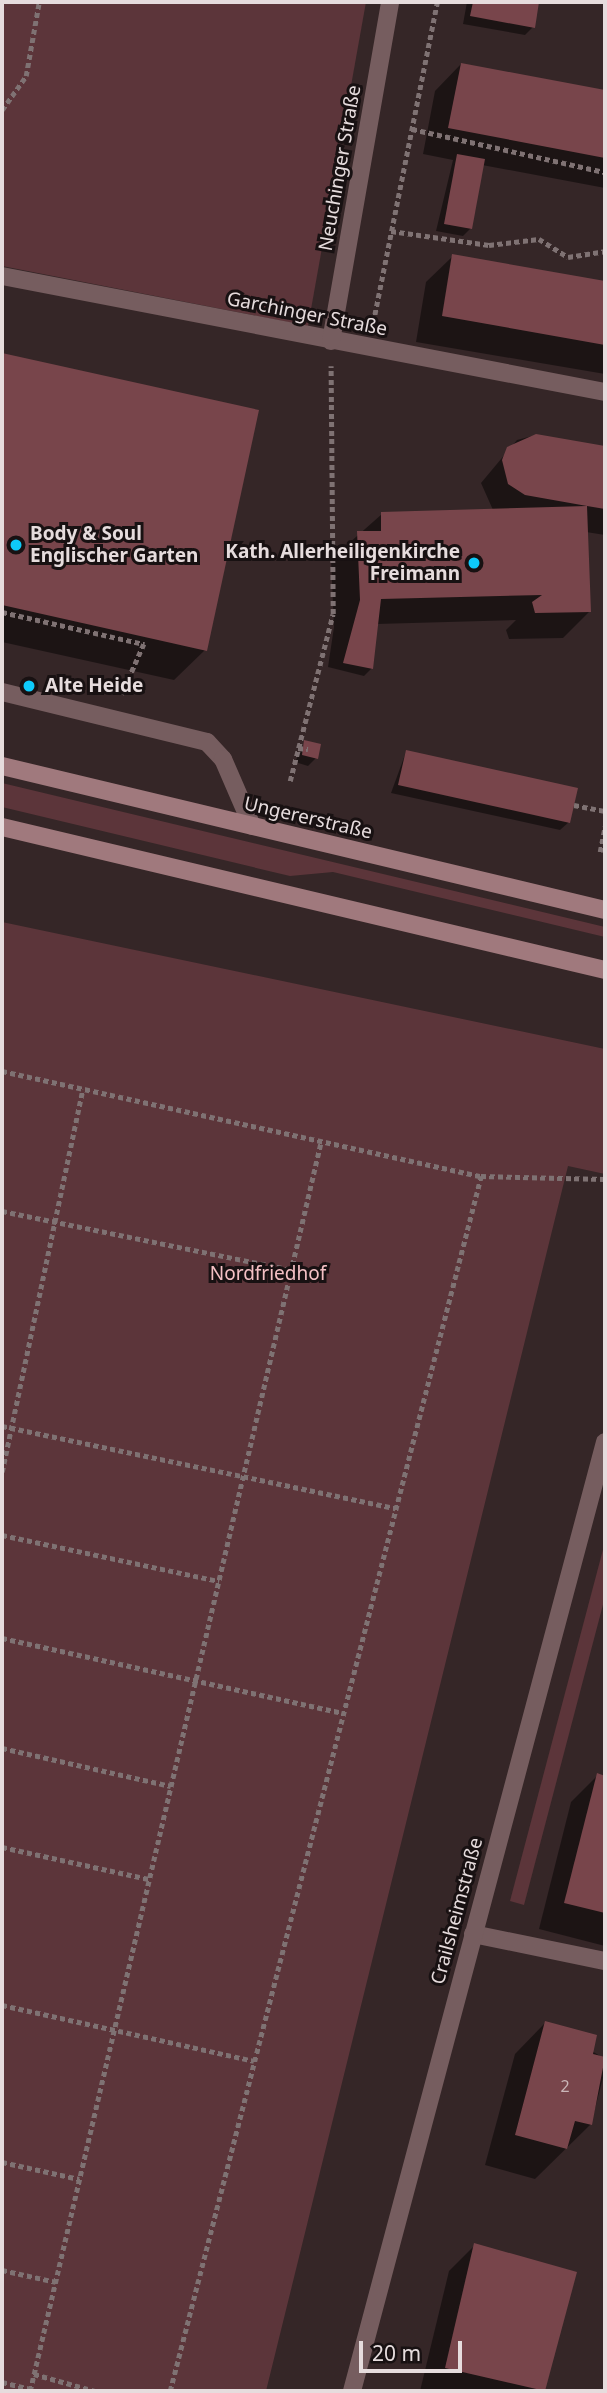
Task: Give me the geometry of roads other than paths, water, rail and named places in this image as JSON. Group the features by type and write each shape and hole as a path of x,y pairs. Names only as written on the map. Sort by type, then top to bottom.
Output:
{"main road":[{"name":"Ungererstraße","path":"2,766 605,910"},
{"path":"2,827 605,970"}],"street":[{"name":"Neuchinger Straße","path":"331,341 390,2"},
{"name":"Garchinger Straße","path":"2,276 605,392"},
{"path":"2,692 206,742 223,759 252,826"},
{"name":"Crailsheimstraße","path":"352,2391 605,1442"},
{"path":"473,1934 605,1961"}],"place":[{"name":"Body & Soul Englischer Garten","path":"16,545"},
{"name":"Kath. Allerheiligenkirche Freimann","path":"474,563"},
{"name":"Alte Heide","path":"29,686"}],"park label":[{"name":"Nordfriedhof","path":"268,1274"}]}
